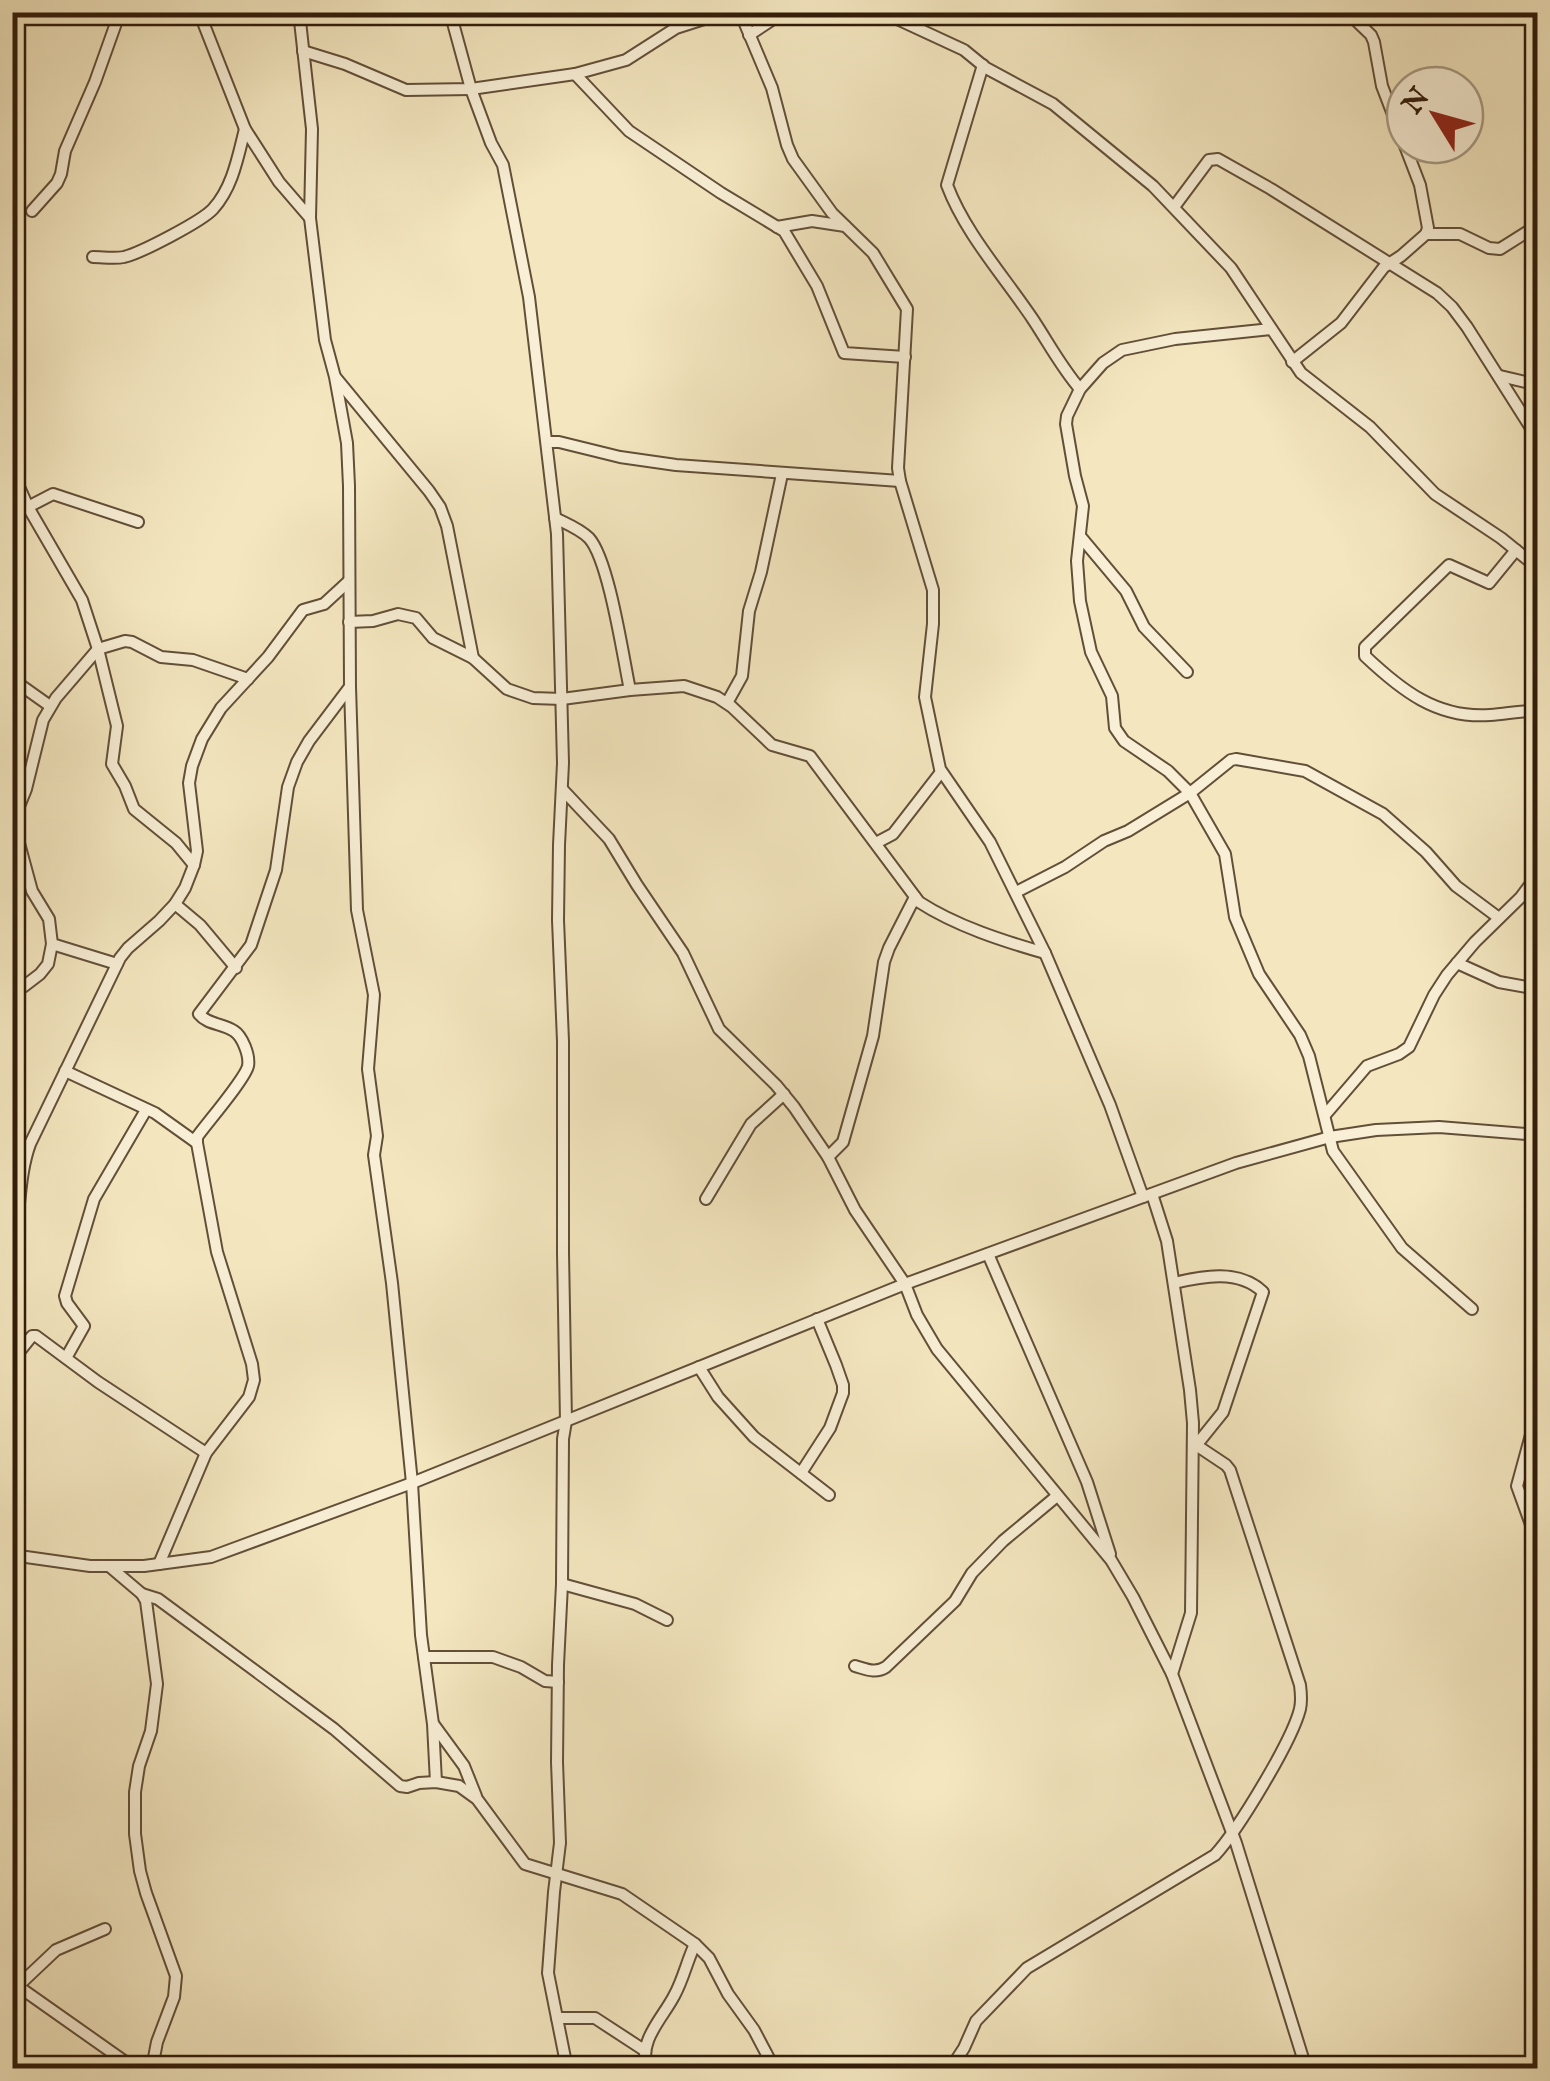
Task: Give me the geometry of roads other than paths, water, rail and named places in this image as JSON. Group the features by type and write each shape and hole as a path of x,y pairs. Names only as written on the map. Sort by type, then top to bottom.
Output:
{"street":[{"path":"32,210 57,183 65,151 120,12"},
{"path":"199,12 245,129 279,182 310,218"},
{"path":"299,12 312,130 310,218 325,340 336,377 348,458 357,910 374,995 368,1069 376,1136 374,1155 392,1283 412,1483 436,1782"},
{"path":"450,12 471,90 490,143 503,165 529,298 555,518 562,700 558,920 563,1041 566,1420 558,1682 560,1828 548,1973 567,2068"},
{"path":"303,51 328,57 406,90 471,90 576,74 626,60 676,28 726,12"},
{"path":"740,12 768,77 794,159 824,203 873,253 907,309 900,481 934,590 925,697 941,772 990,842 1045,952 1166,1241 1190,1390 1194,1447 1190,1613 1172,1674"},
{"path":"748,35 784,12"},
{"path":"882,12 964,50 982,65 1065,112 1153,186 1231,268 1301,372 1383,440 1435,494 1536,562"},
{"path":"1292,362 1340,323 1388,264 1426,234 1420,186 1382,86 1374,42 1371,34 1347,12"},
{"path":"982,65 947,179 948,190 973,234 1080,389"},
{"path":"576,74 628,131 789,237 811,273 844,353 905,357"},
{"path":"93,257 123,257 213,209 232,177 245,129"},
{"path":"1174,207 1209,160 1218,159 1437,293 1452,306 1538,439"},
{"path":"776,227 812,221 845,226"},
{"path":"1426,234 1467,236 1494,250 1538,224"},
{"path":"1271,329 1175,339 1122,350 1080,389 1069,408 1066,424 1084,506 1077,561 1080,601 1091,652 1112,696 1115,728 1124,741 1168,771 1190,793 1222,845 1234,918 1259,974 1300,1035 1309,1056 1333,1152 1390,1234 1472,1309"},
{"path":"1499,376 1538,384"},
{"path":"336,377 440,507 448,526 473,658"},
{"path":"547,442 657,462 900,481"},
{"path":"12,471 82,600 116,726 112,764 134,809 176,843 194,865"},
{"path":"727,704 742,676 749,611 762,572 782,474"},
{"path":"28,506 53,494 138,522"},
{"path":"555,518 579,530 598,552 630,690"},
{"path":"1080,536 1126,591 1144,627 1187,672"},
{"path":"1516,550 1489,583 1449,565 1365,647 1364,656 1426,705 1437,709 1489,715 1538,711"},
{"path":"12,1247 18,1226 24,1161 65,1071 117,964 128,948 175,904 194,865 196,838 189,784 202,739 221,708 303,610 324,604 349,581"},
{"path":"324,604 349,619 372,620 398,614 416,618 433,638 473,658 506,688 533,698 562,700 684,686 699,690 727,704 772,745 810,756 924,905 998,938 1045,952"},
{"path":"12,986 23,987 40,974 48,964 52,944 49,919 32,891 12,821 50,706 98,648 125,641 161,657 194,660 248,679"},
{"path":"12,680 50,706"},
{"path":"159,1564 206,1454 242,1408 254,1380 218,1252 197,1143 197,1137 248,1065 240,1037 200,1014 251,945 276,870 288,787 297,762 350,687"},
{"path":"1016,892 1128,831 1236,759 1304,771 1383,814 1426,852 1456,886 1499,918"},
{"path":"876,843 893,834 941,772"},
{"path":"562,789 609,839 690,964 718,1028 784,1094 828,1157 854,1210 905,1284 937,1350 1112,1560 1172,1674 1232,1833 1306,2068"},
{"path":"1324,1115 1367,1066 1409,1047 1434,996 1457,962 1538,874"},
{"path":"828,1157 844,1142 873,1036 884,962 915,897"},
{"path":"175,904 200,925 236,968"},
{"path":"52,944 117,964"},
{"path":"1457,962 1499,982 1538,989"},
{"path":"65,1071 146,1110 197,1143"},
{"path":"706,1199 751,1124 784,1094"},
{"path":"66,1358 84,1326 66,1304 65,1296 94,1198 146,1110"},
{"path":"12,1555 90,1566 159,1564 211,1557 412,1483 905,1284 1236,1163 1330,1137 1376,1130 1439,1127 1538,1136"},
{"path":"988,1254 1088,1482 1112,1560"},
{"path":"1174,1284 1206,1276 1228,1276 1258,1286 1263,1292 1226,1404 1194,1447"},
{"path":"801,1473 830,1428 844,1385 817,1319"},
{"path":"12,1361 34,1336 206,1454"},
{"path":"699,1367 742,1426 829,1496"},
{"path":"1538,1408 1517,1486 1538,1544"},
{"path":"952,2068 976,2021 1027,1968 1215,1854 1278,1757 1299,1713 1300,1684 1230,1470 1194,1447"},
{"path":"855,1666 873,1671 886,1667 955,1602 972,1573 1003,1541 1057,1496"},
{"path":"109,1566 146,1601 157,1684 151,1730 135,1792 136,1834 146,1893 176,1976 172,2006 156,2042 152,2068"},
{"path":"562,1584 634,1604 667,1620"},
{"path":"142,1594 158,1599 320,1719 400,1786 436,1782 458,1786 478,1799"},
{"path":"424,1657 493,1656 521,1666 545,1681 558,1682"},
{"path":"433,1724 464,1766 478,1799 521,1860 622,1894 695,1944 709,1958 774,2068"},
{"path":"105,1929 56,1950 16,1984 134,2068"},
{"path":"647,2068 644,2050 674,1996 695,1944"},
{"path":"557,2018 595,2018 644,2050"}]}
